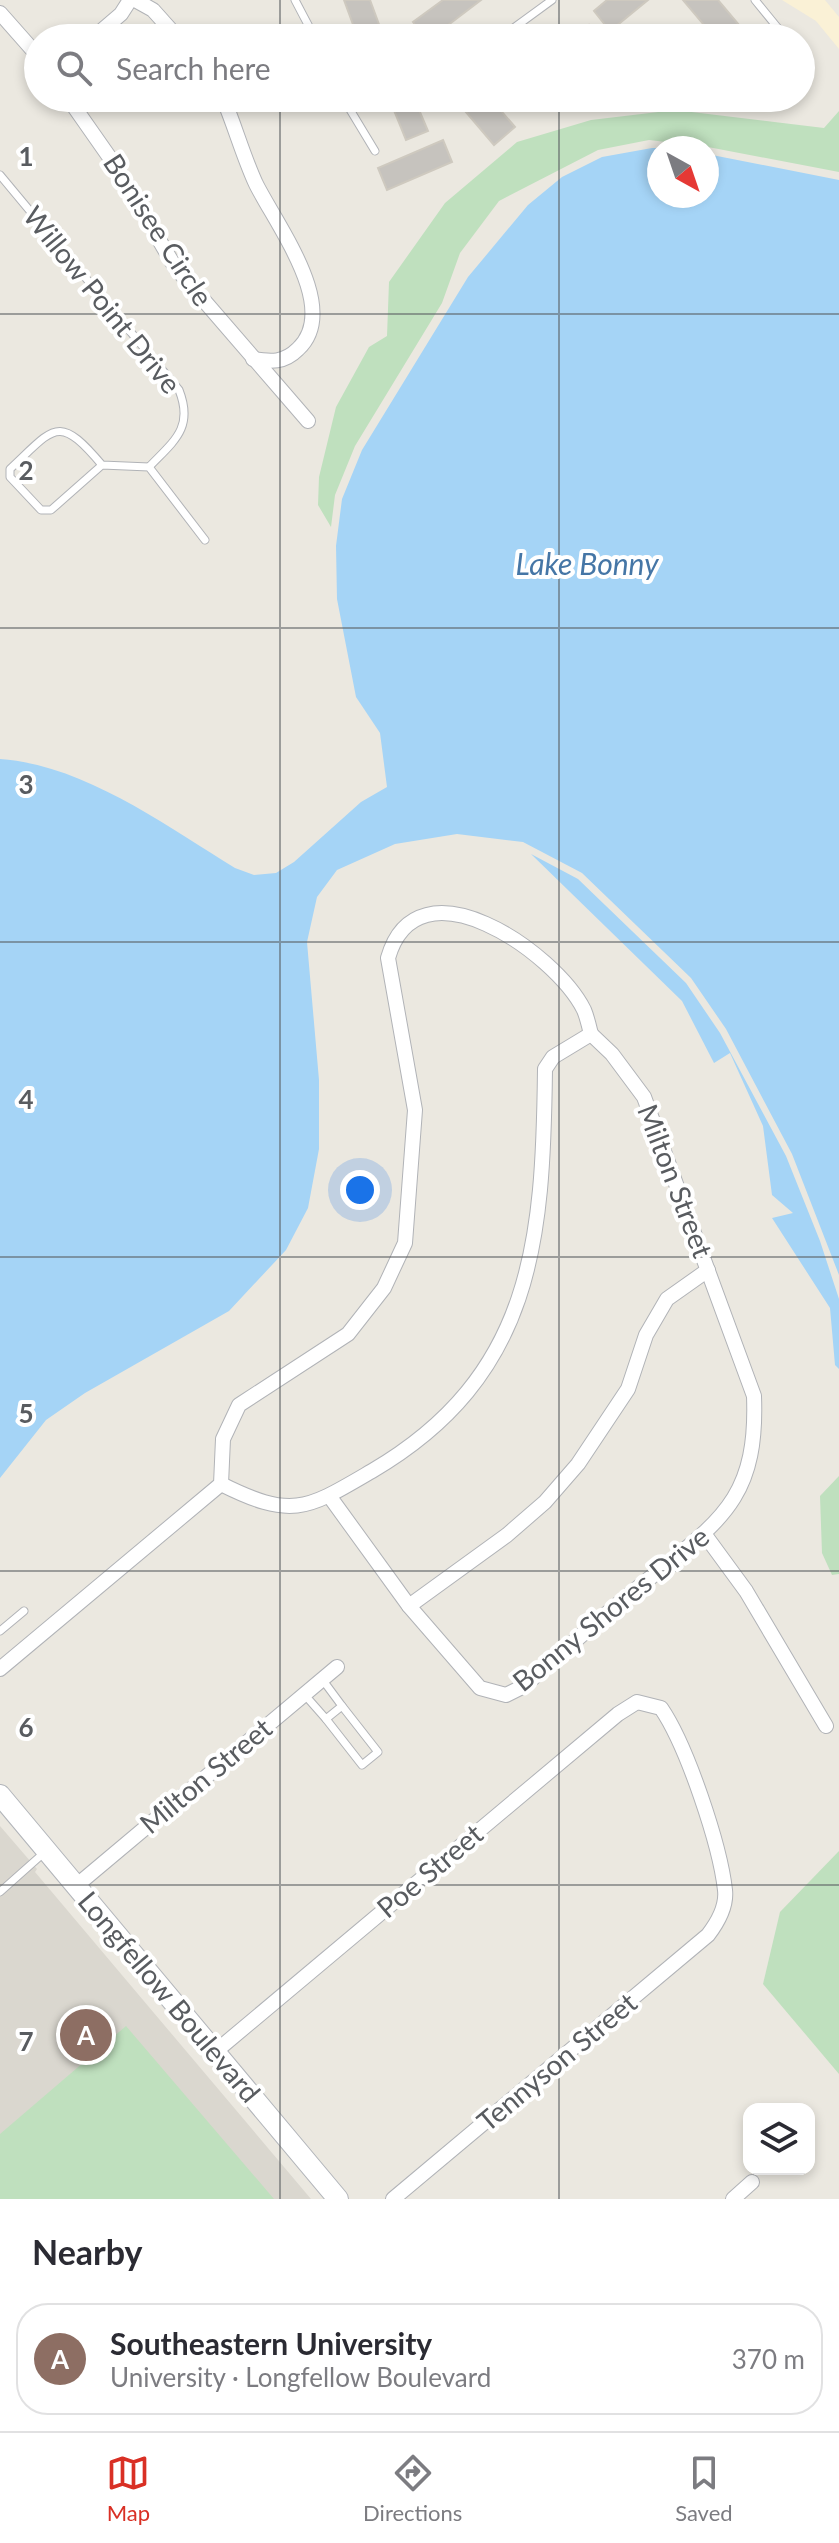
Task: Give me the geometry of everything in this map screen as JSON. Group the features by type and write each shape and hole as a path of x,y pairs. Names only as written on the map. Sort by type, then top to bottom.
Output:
{"street":[{"path":"109,24 132,0 153,10 166,24"},
{"path":"0,13 24,40"},
{"name":"Bonisee Circle","path":"78,112 117,168 175,267 308,421"},
{"path":"228,112 249,168 306,277 314,302 314,322 306,342 290,357 273,362 253,359"},
{"path":"0,1669 221,1484 223,1439 239,1405 348,1334 384,1288 405,1243 415,1110 388,958 393,940 406,924 421,915 449,914 494,927 543,961 584,1009 591,1034 553,1057 545,1069 537,1223 532,1255 511,1323 483,1372 429,1433 330,1497 304,1507 285,1506 262,1502 221,1484"},
{"name":"Milton Street","path":"409,1606 507,1535 545,1502 578,1464 620,1402 642,1355 646,1335 667,1299 708,1270 644,1097 612,1054 591,1034"},
{"name":"Bonny Shores Drive","path":"330,1497 409,1606 480,1688 506,1695 524,1686 644,1582 705,1535 723,1515 746,1471 754,1445 754,1396 708,1270"},
{"path":"705,1535 746,1591 826,1726"},
{"name":"Milton Street","path":"76,1886 337,1667"},
{"name":"Poe Street","path":"215,2052 618,1714 637,1702 652,1704"},
{"name":"Tennyson Street","path":"393,2199 696,1945 718,1922 725,1890 713,1843 690,1770 668,1718 652,1704"},
{"name":"Longfellow Boulevard","path":"0,1795 338,2199"},
{"path":"733,2199 752,2182"}],"lane":[{"path":"519,24 552,0"},
{"path":"755,0 775,24"},
{"path":"298,1 309,24"},
{"path":"351,112 375,151"},
{"name":"Willow Point Drive","path":"0,175 179,390 186,408 185,420 175,440 149,467"},
{"path":"102,465 76,434 66,431 46,435 10,469 10,477 41,510 51,510 102,465 149,467 205,540"},
{"path":"0,1631 24,1611"},
{"path":"304,1694 362,1765 378,1752 322,1679"},
{"path":"326,1719 342,1706"},
{"path":"0,1892 46,1851"}],"shaded area":[{"path":"782,0 825,0 839,17 839,49 816,21"},
{"path":"0,1826 37,1869 35,1872 311,2199 0,2199"}],"green space":[{"path":"839,111 839,172 719,149 719,136 647,136 647,140 598,150 499,201 460,253 442,303 355,446 335,495 331,527 318,505 319,477 336,407 369,347 387,336 389,282 445,203 517,142 591,120 658,112 692,112 824,128"},
{"path":"839,1476 839,1574 832,1575 822,1553 820,1496"},
{"path":"839,1851 839,2074 763,1984 780,1912"},
{"path":"126,2026 274,2199 0,2199 0,2134"}],"water":[{"name":"Lake Bonny","path":"647,149 647,208 719,208 719,156 839,180 839,1275 792,1154 726,1029 691,978 582,873 523,842 457,834 395,844 337,870 317,897 307,942 319,1080 319,1149 308,1208 286,1250 229,1311 85,1393 46,1420 0,1478 0,759 31,764 93,785 152,816 235,868 254,875 276,873 294,862 361,802 387,787 380,733 356,697 337,599 336,546 342,499 362,450 468,277 528,205 562,177 602,157"},
{"path":"531,854 578,879 686,983 720,1033 786,1156 820,1241 839,1299 839,1369 835,1365 830,1308 772,1218 793,1213 772,1195 763,1126 730,1053 714,1063 682,1001"}],"building":[{"path":"344,0 370,0 379,24 353,24"},
{"path":"443,0 481,0 449,24 413,22"},
{"path":"607,0 648,0 619,24 604,24 594,11"},
{"path":"683,0 718,0 738,24 703,24"},
{"path":"395,112 420,112 428,131 406,140"},
{"path":"466,112 502,112 515,127 494,145"},
{"path":"443,140 452,162 387,190 378,168"}],"place":[{"name":"Southeastern University","path":"86,2035"}]}
